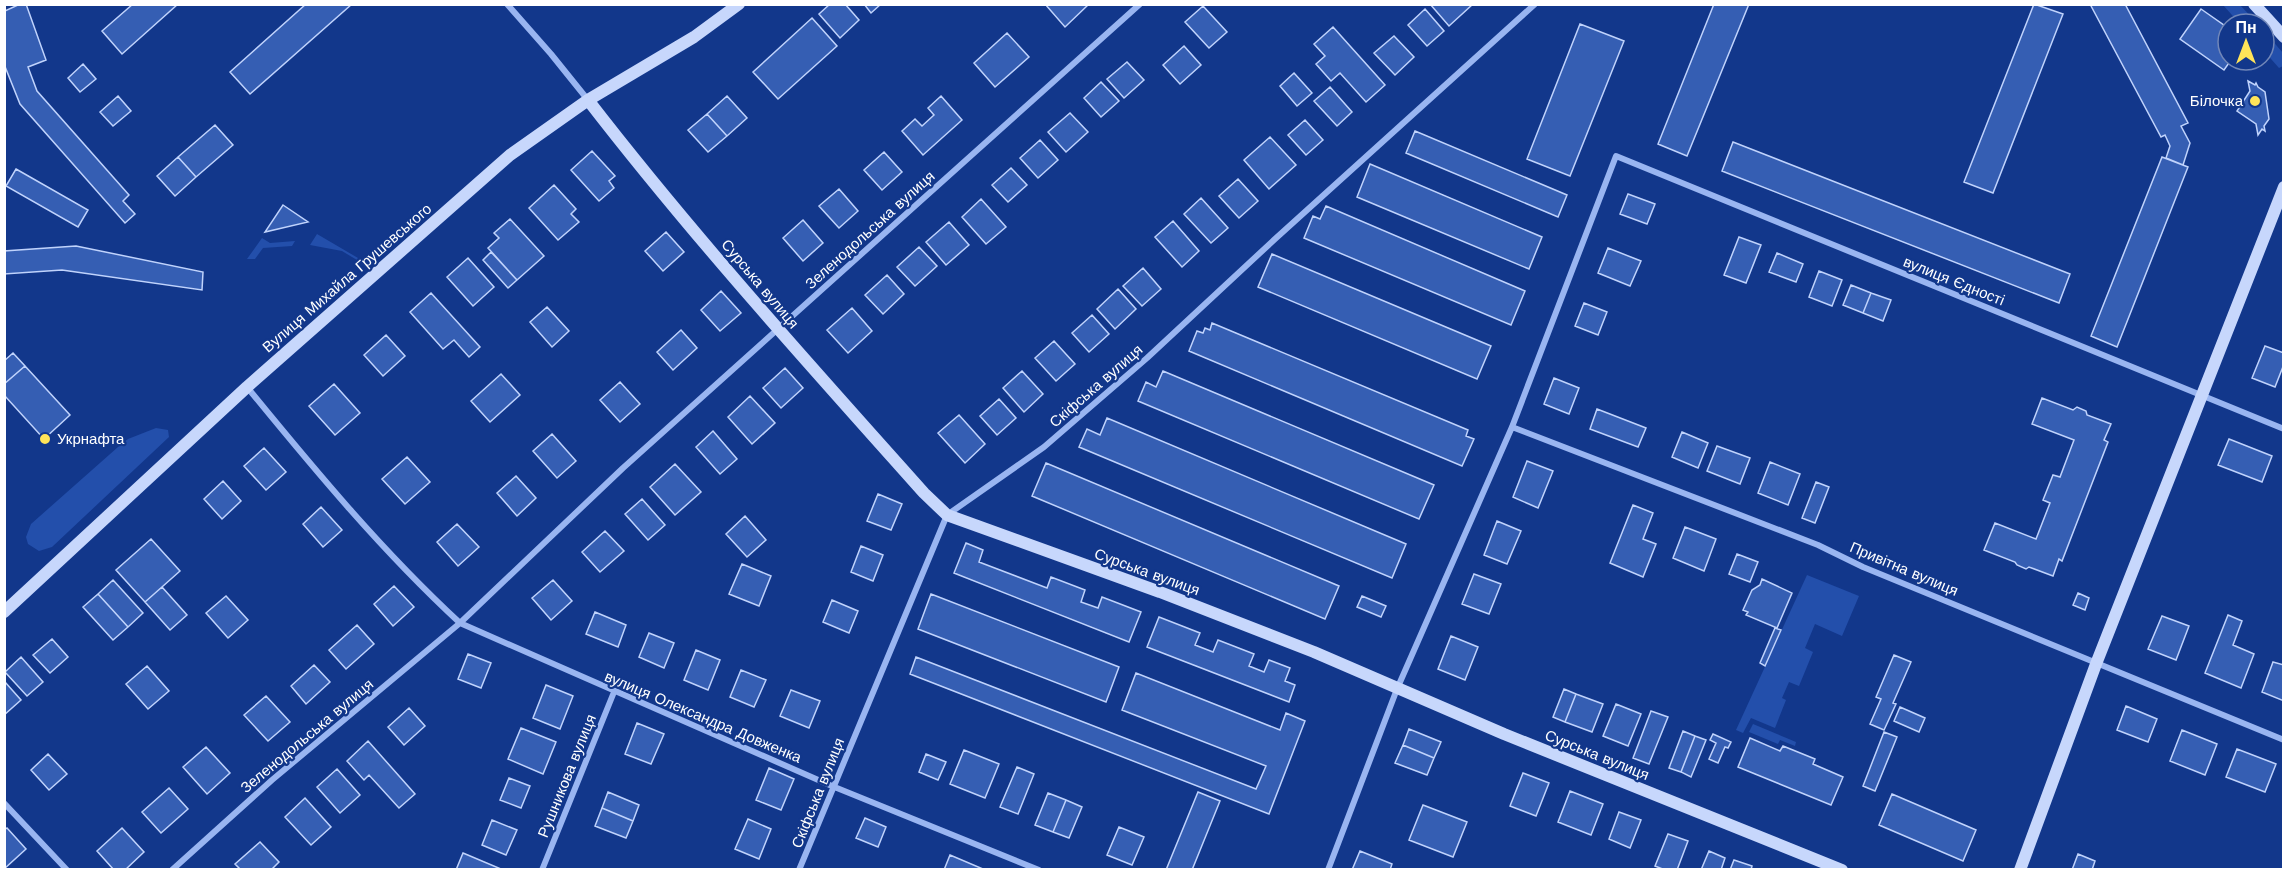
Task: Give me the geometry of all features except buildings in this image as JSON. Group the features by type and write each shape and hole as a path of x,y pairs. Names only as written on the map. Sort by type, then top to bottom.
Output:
{"street":[{"path":"507,4 588,100"},
{"name":"Вулиця Михайла Грушевського","path":"4,612 247,387 510,155 588,100 694,37 739,4"},
{"name":"Зеленодольська вулиця","path":"172,870 272,780 459,623 623,468 1140,4"},
{"name":"Скіфська вулиця","path":"799,870 832,786 947,515 1044,447 1148,358 1275,239 1535,4"},
{"path":"2254,4 2283,37"},
{"name":"Сурська вулиця","path":"588,100 778,329 924,493 947,515 1314,652 1504,734 1842,870"},
{"name":"вулиця Єдності","path":"1512,427 1616,156 2283,429"},
{"path":"2020,870 2097,664 2283,187"},
{"path":"247,387 302,454 414,581 459,623"},
{"path":"1328,870 1398,689 1512,427"},
{"name":"Привітна вулиця","path":"1512,427 1818,545 1863,567 2283,740"},
{"name":"вулиця Олександра Довженка","path":"459,623 832,786 1039,870"},
{"name":"Рушникова вулиця","path":"542,870 614,692"},
{"path":"4,803 67,870"}],"shaded area":[{"path":"2223,5 2240,5 2247,12 2229,12"},
{"path":"2276,45 2283,53 2283,66 2279,68 2276,65"},
{"path":"317,234 358,258 357,260 342,251 310,245"},
{"path":"262,238 270,243 295,241 292,246 263,248 255,259 247,259"},
{"path":"156,428 168,430 169,437 52,547 39,551 28,544 26,537 31,524 128,439"},
{"path":"1807,575 1859,596 1842,636 1815,624 1805,648 1813,652 1799,686 1789,682 1782,698 1786,700 1775,728 1751,718 1743,733 1736,730"},
{"path":"1753,724 1796,742 1795,746 1780,740 1778,744 1749,732"}],"place":[{"name":"Білочка","path":"2255,101"},
{"name":"Укрнафта","path":"45,439"}]}
